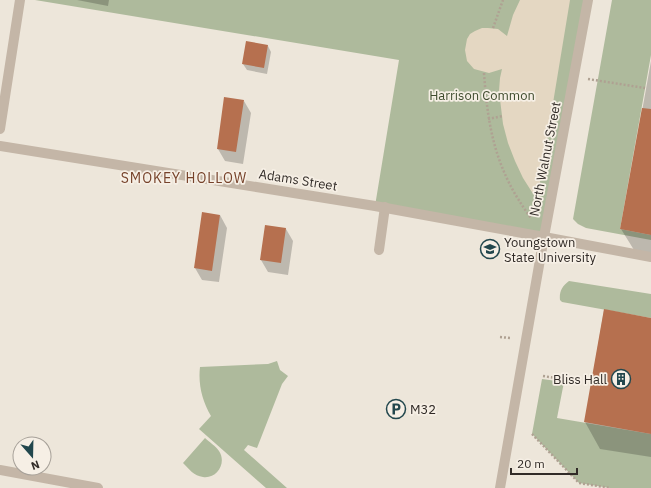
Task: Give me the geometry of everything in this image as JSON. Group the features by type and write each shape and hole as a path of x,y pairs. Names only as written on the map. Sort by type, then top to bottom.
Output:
{"street":[{"path":"0,129 20,0"},
{"name":"North Walnut Street","path":"500,488 544,237 588,0"},
{"name":"Adams Street","path":"0,146 385,207 651,257"},
{"path":"379,250 385,207"},
{"path":"0,470 98,488"}],"path":[{"path":"493,28 503,0"},
{"path":"484,73 486,108 492,139 501,167 518,201 533,222"},
{"path":"574,77 645,88"},
{"path":"488,119 503,116"},
{"path":"500,337 512,339"},
{"path":"543,376 581,382"},
{"path":"532,434 579,483 610,488"}],"green space":[{"name":"Harrison Common","path":"35,0 588,0 544,237 375,206 399,60"},
{"path":"612,0 651,0 651,55 620,229 651,235 651,240 586,228 578,224 573,219"},
{"path":"569,281 651,294 651,318 562,302 560,300 561,292 564,285"},
{"path":"277,361 280,370 288,376 282,384 257,448 248,445 244,450 287,488 266,488 199,429 211,416 201,392 200,367 268,364"},
{"path":"542,379 564,382 557,418 651,434 651,488 610,488 579,483 532,434"},
{"path":"205,438 218,449 222,460 216,473 208,477 197,475 183,463"}],"shaded area":[{"path":"520,0 570,0 537,200 523,178 508,143 503,124 499,91 502,69 489,73 474,69 467,61 465,50 467,39 470,34 482,28 498,29 507,36 513,15"}],"building":[{"path":"246,41 268,45 264,68 242,64"},
{"path":"224,97 244,100 236,152 217,149"},
{"path":"642,108 651,109 651,235 620,229"},
{"path":"202,212 220,215 212,271 194,268"},
{"path":"265,225 286,228 281,263 260,260"},
{"name":"Bliss Hall","path":"604,309 651,318 651,434 584,422"}],"place":[{"name":"Youngstown State University","path":"490,249"},
{"name":"Bliss Hall","path":"621,379"},
{"name":"M32","path":"396,409"}],"district":[{"name":"SMOKEY HOLLOW","path":"184,178"}]}
